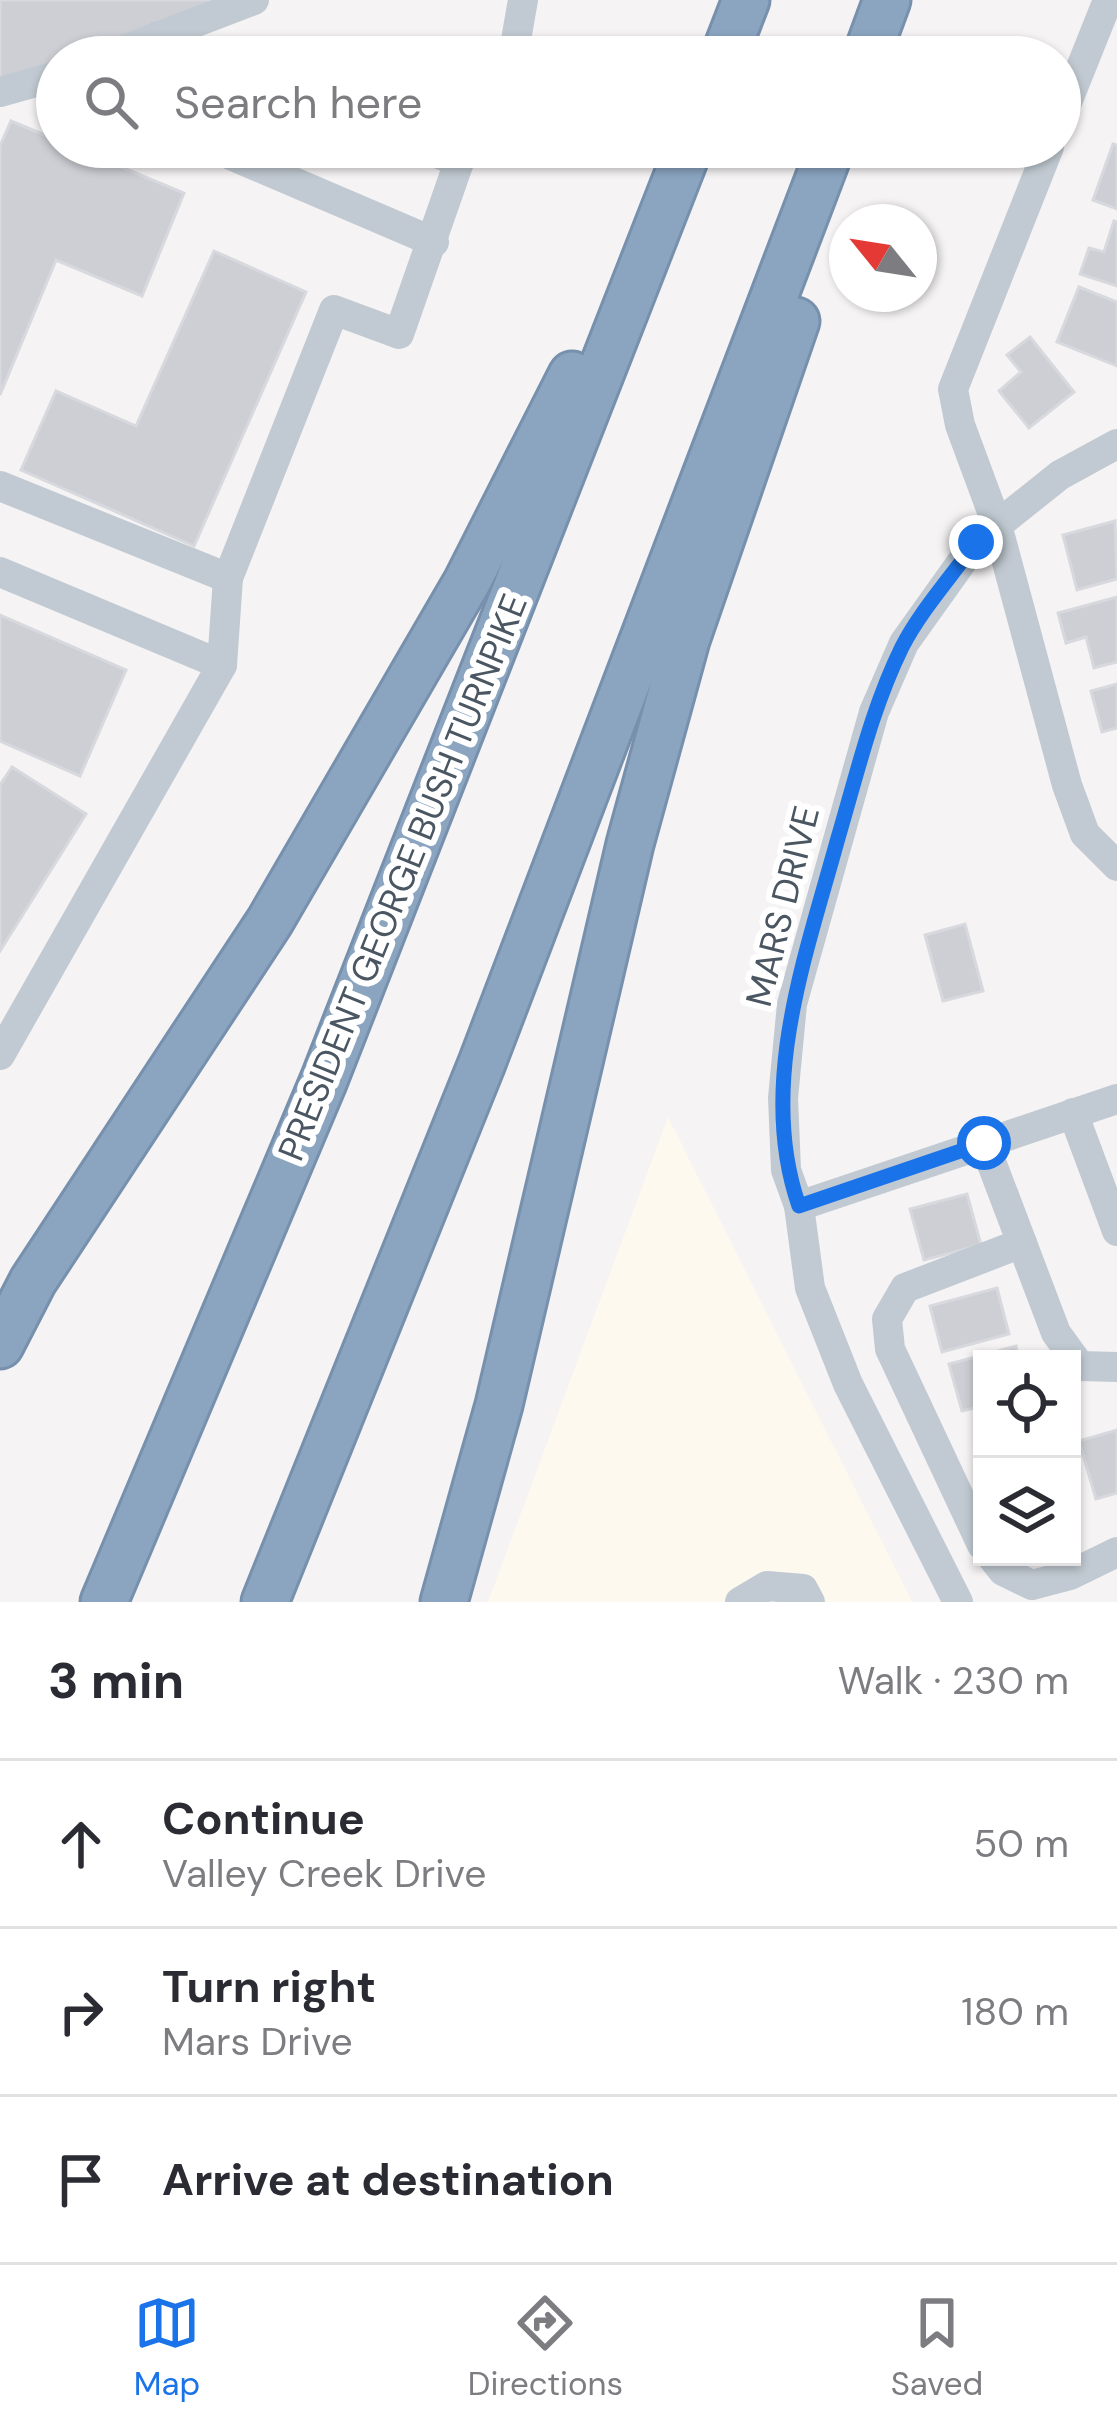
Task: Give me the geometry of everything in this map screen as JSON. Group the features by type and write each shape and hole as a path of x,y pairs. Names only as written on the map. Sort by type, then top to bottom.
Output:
{"highway":[{"path":"732,36 746,0"},
{"path":"874,36 887,0"},
{"path":"0,1345 33,1281 271,921 466,582 680,168"},
{"name":"PRESIDENT GEORGE BUSH TURNPIKE","path":"104,1602 324,1080 681,168"},
{"path":"266,1602 482,1063 827,168"},
{"path":"445,1602 499,1405 630,844 686,640 792,335 830,168"}],"street":[{"path":"158,36 254,0"},
{"path":"517,36 523,0"},
{"path":"1081,68 1108,0"},
{"path":"0,92 36,83"},
{"path":"261,168 434,242"},
{"path":"0,1055 222,665 228,578 334,310 399,334 460,168"},
{"path":"1041,168 953,389 960,425 997,525 1073,802 1085,835 1117,866"},
{"name":"MARS DRIVE","path":"957,1602 848,1384 810,1288 799,1206 786,1170 783,1098 792,1004 874,712 904,643 976,542 1060,475 1117,444"},
{"path":"0,486 228,578"},
{"path":"0,572 222,665"},
{"path":"799,1206 1117,1099"},
{"path":"1073,1113 1117,1231"},
{"path":"984,1143 1056,1333 1080,1366 1117,1367"},
{"path":"973,1526 890,1348 887,1319 905,1288 1022,1243"},
{"path":"999,1566 1032,1585 1070,1575 1117,1552"},
{"path":"740,1602 767,1586 802,1589 810,1602"}],"shaded area":[{"path":"668,1117 912,1602 488,1602"}],"building":[{"path":"0,0 227,0 139,36 36,36 36,78 0,93"},
{"path":"11,121 36,131 36,168 124,168 184,193 142,296 56,260 0,395 0,146"},
{"path":"1113,144 1117,145 1117,209 1093,200"},
{"path":"1114,221 1117,286 1080,274 1089,248 1104,252"},
{"path":"214,251 306,292 194,546 21,470 56,391 136,426"},
{"path":"1079,287 1117,302 1117,366 1057,342"},
{"path":"1030,337 1074,392 1029,428 999,391 1021,372 1007,355"},
{"path":"1115,521 1117,579 1077,590 1063,535"},
{"path":"1117,597 1117,662 1094,668 1086,637 1066,643 1058,613"},
{"path":"0,615 126,670 80,776 0,741"},
{"path":"1117,684 1117,728 1102,732 1091,691"},
{"path":"12,767 86,814 0,951 0,785"},
{"path":"965,924 983,991 943,1001 925,935"},
{"path":"967,1194 981,1245 924,1260 910,1209"},
{"path":"997,1288 1009,1334 942,1352 930,1306"},
{"path":"973,1358 973,1408 962,1411 949,1364"},
{"path":"1117,1430 1117,1493 1096,1499 1081,1440"}],"route":[{"path":"976,542 904,643 874,712 792,1004 783,1098 786,1170 799,1206 984,1143"}]}
